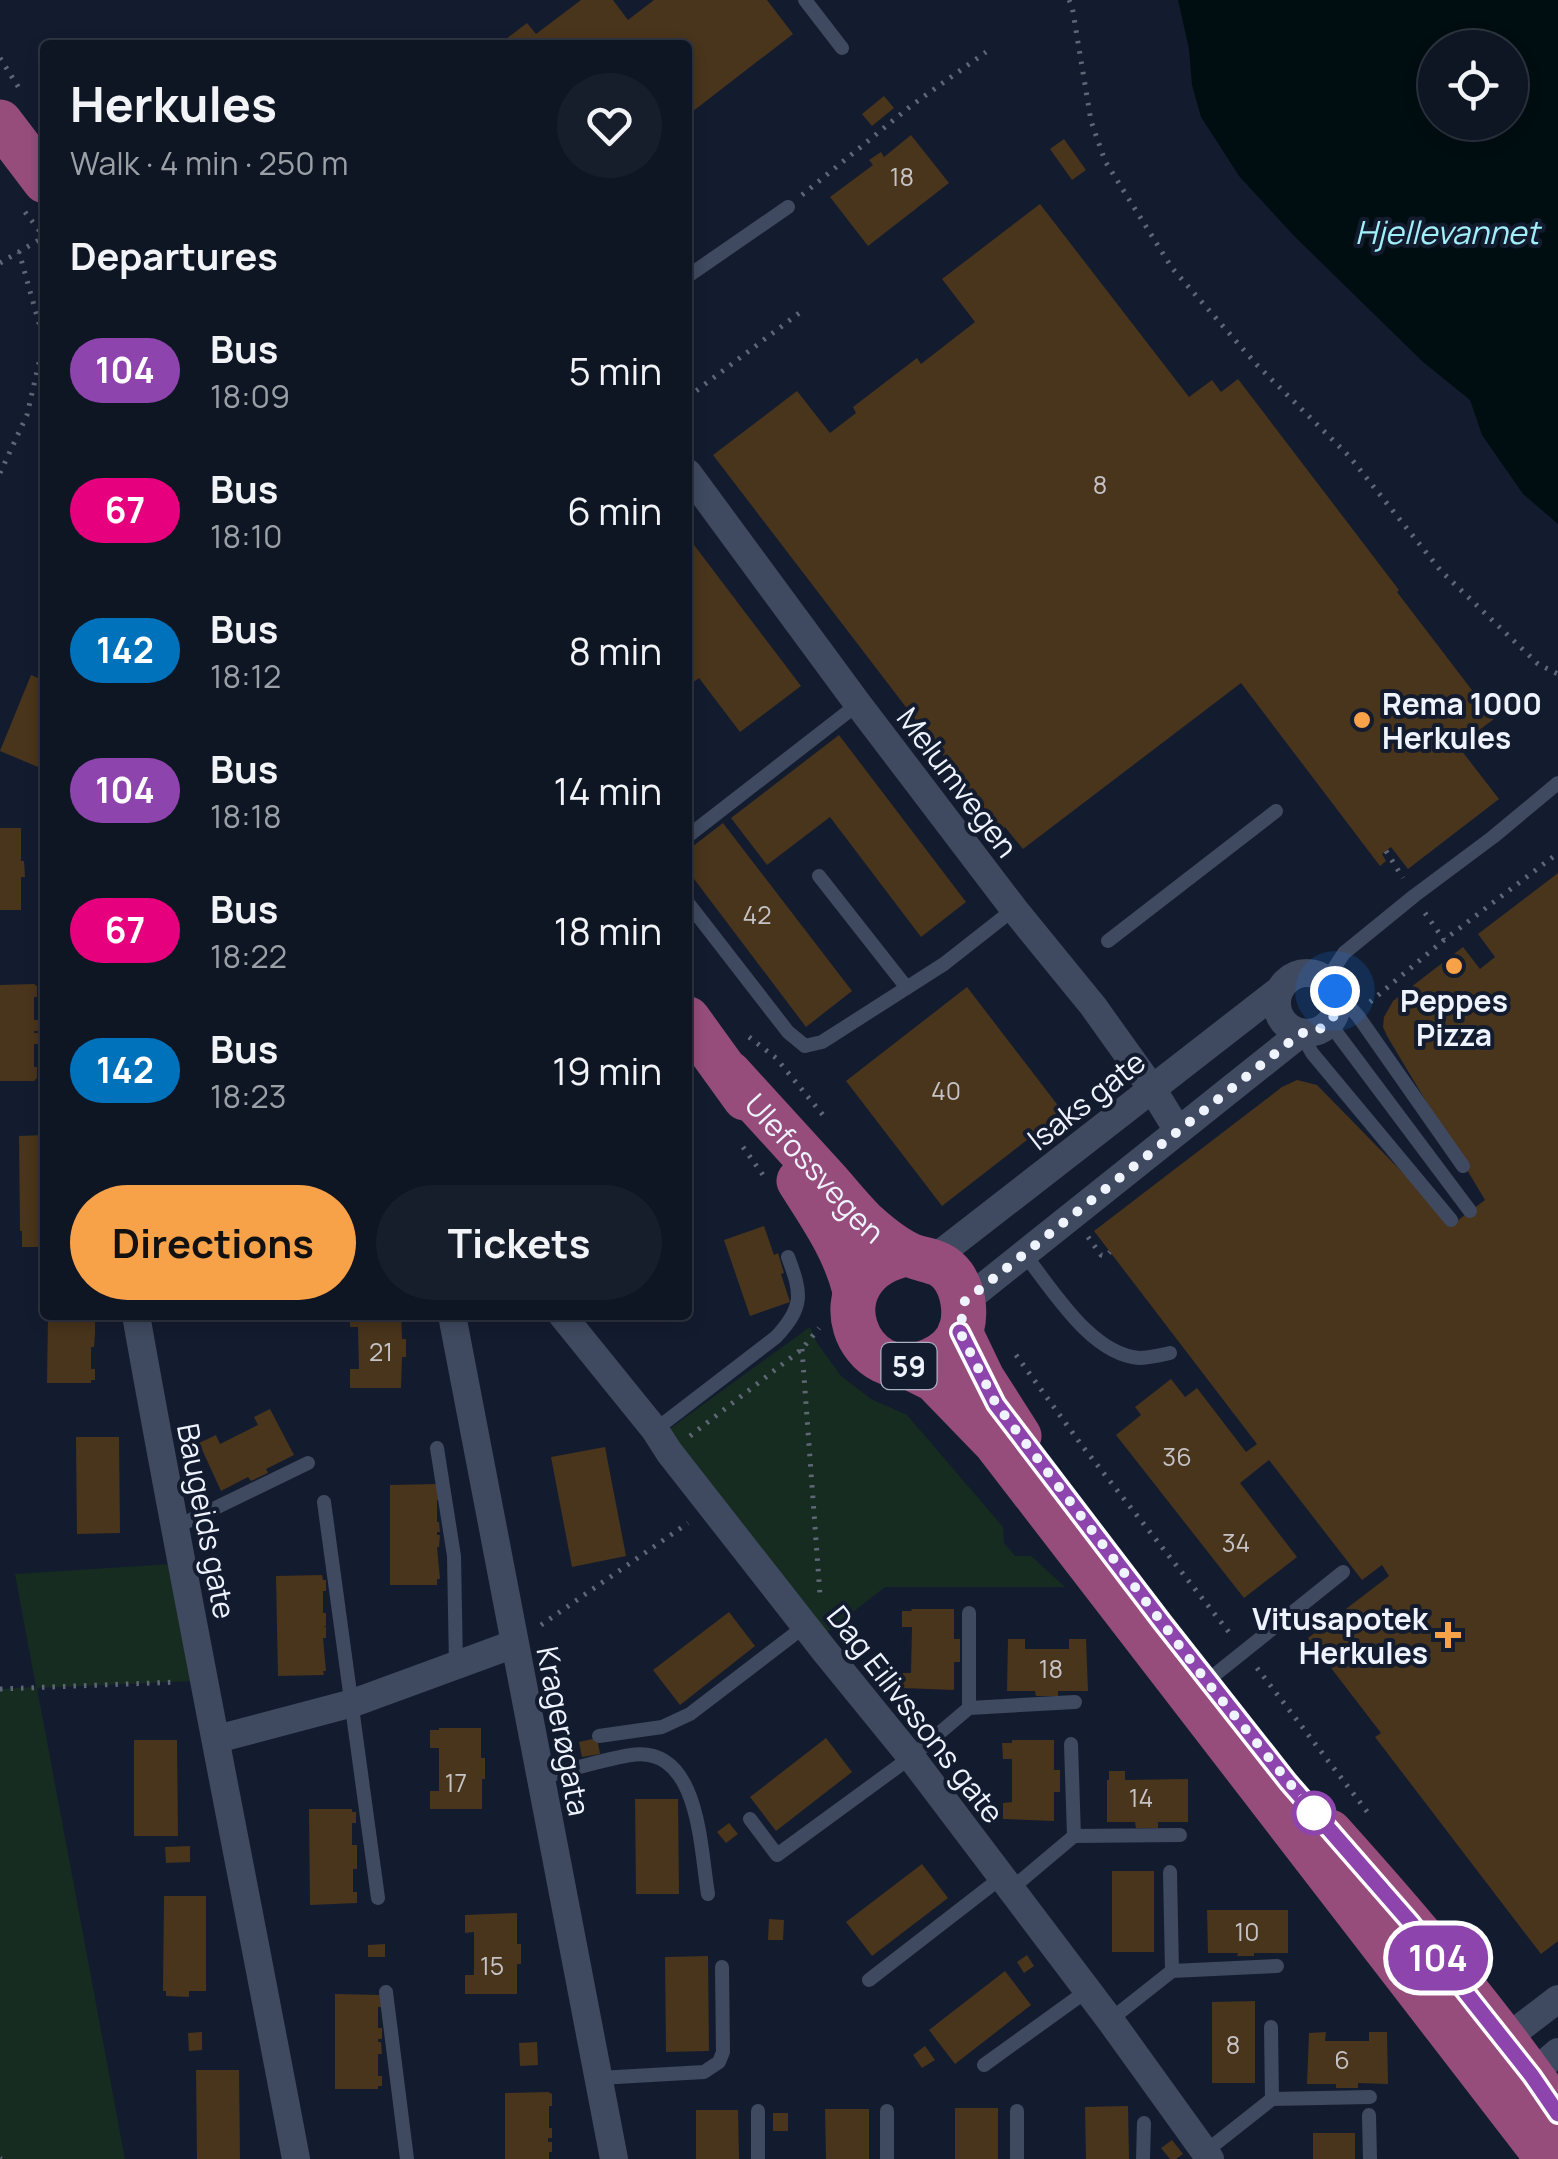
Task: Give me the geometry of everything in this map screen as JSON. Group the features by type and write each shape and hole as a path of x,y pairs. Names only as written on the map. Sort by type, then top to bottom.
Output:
{"main road":[{"path":"0,122 40,175"},
{"name":"Ulefossvegen","path":"692,1024 729,1074 837,1241 856,1291"},
{"name":"Ulefossvegen","path":"729,1074 864,1221 920,1257"},
{"path":"856,1291 874,1267 888,1258 920,1257"},
{"name":"59","path":"920,1257 952,1275 982,1378 1014,1429 1207,1682 1319,1819 1411,1923 1558,2114"},
{"name":"59","path":"856,1291 853,1319 859,1338 884,1361 918,1366 943,1354 956,1340 962,1317"},
{"name":"59","path":"907,1366 935,1380 995,1442 1527,2071 1548,2159"}],"street":[{"name":"Melumvegen","path":"692,478 858,704 1093,1006 1178,1131"},
{"name":"Isaks gate","path":"920,1257 1153,1090 1278,991 1284,982 1297,974 1316,973 1331,985"},
{"path":"1278,991 1279,1016 1288,1027 1301,1033 1336,1032 1338,1000 1331,985"},
{"path":"962,1317 1024,1254 1301,1033"},
{"name":"Baugeids gate","path":"137,1320 296,2159"},
{"name":"Kragerøgata","path":"453,1320 614,2159"},
{"name":"Dag Eilivssons gate","path":"566,1320 911,1757 1208,2156"},
{"path":"217,1739 353,1703 514,1644"},
{"path":"1504,2040 1558,1999"}],"lane":[{"path":"805,0 842,48"},
{"path":"692,273 788,207"},
{"path":"692,833 858,704"},
{"path":"1463,1166 1358,1016 1331,985 1344,953 1558,783"},
{"path":"1108,941 1276,811"},
{"path":"819,876 907,988"},
{"path":"692,908 788,1032 805,1046 822,1042 944,964 1014,908"},
{"path":"1336,1032 1470,1211"},
{"path":"1301,1033 1312,1053 1451,1220"},
{"path":"1024,1254 1086,1331 1113,1351 1140,1358 1170,1353"},
{"path":"655,1430 776,1338 791,1321 798,1306 798,1292 788,1257"},
{"path":"436,1448 454,1556 456,1666"},
{"path":"174,1528 308,1463"},
{"path":"324,1502 378,1898"},
{"path":"1207,1682 1343,1572"},
{"path":"968,1613 969,1708"},
{"path":"598,1736 675,1723 805,1626"},
{"path":"750,1820 777,1855 911,1757 969,1708 1076,1702"},
{"path":"1071,1744 1074,1836"},
{"path":"540,1778 635,1754 670,1764 684,1780 692,1801 708,1894"},
{"path":"870,1980 1074,1836 1180,1835"},
{"path":"1170,1872 1172,1972"},
{"path":"1110,2020 1172,1972 1276,1966"},
{"path":"599,2078 704,2072 719,2062 722,1967"},
{"path":"984,2065 1088,1990"},
{"path":"386,1992 407,2159"},
{"path":"1271,2027 1272,2099"},
{"path":"1208,2156 1272,2099 1370,2097"},
{"path":"758,2110 758,2159"},
{"path":"1017,2111 1017,2159"},
{"path":"887,2112 887,2159"},
{"path":"1369,2115 1370,2159"},
{"path":"1144,2123 1144,2159"}],"path":[{"path":"1069,0 1091,121 1105,162 1172,268 1257,365 1349,456 1440,570 1538,664 1558,674"},
{"path":"788,207 912,106 986,52"},
{"path":"0,263 40,239"},
{"path":"19,252 40,327"},
{"path":"692,394 802,311"},
{"path":"0,472 27,415 40,358"},
{"path":"1386,851 1444,940"},
{"path":"1358,1016 1374,997 1558,853"},
{"path":"1086,1234 1102,1256 1110,1252"},
{"path":"802,1348 824,1650"},
{"path":"514,1644 712,1505"},
{"path":"0,1689 206,1684"}],"green space":[{"path":"810,1327 841,1376 871,1399 907,1415 1003,1527 1004,1543 1015,1556 1031,1556 1065,1587 885,1587 827,1632 668,1430"},
{"path":"172,1564 193,1681 37,1688 125,2159 0,2159 0,1689 36,1687 15,1574"}],"water":[{"name":"Hjellevannet","path":"1178,0 1558,0 1558,524 1523,494 1482,435 1470,400 1423,362 1294,236 1239,176 1201,117"}],"building":[{"path":"581,0 613,0 628,20 654,0 767,0 793,34 692,112 692,40 505,40 527,23 536,34"},
{"path":"884,96 894,108 872,126 862,114"},
{"path":"911,135 949,183 868,246 830,197 873,165 869,160 881,152 884,157"},
{"path":"1064,139 1086,170 1072,180 1050,149"},
{"path":"1040,204 1189,397 1212,380 1221,392 1238,379 1494,719 1458,746 1499,799 1408,869 1391,847 1382,854 1386,861 1380,866 1241,683 1023,849 1005,827 1000,830 713,455 797,391 830,433 856,413 853,407 917,358 921,364 975,322 942,279"},
{"path":"692,542 801,686 740,732 699,678 692,683"},
{"path":"31,675 40,679 38,767 0,751"},
{"path":"839,735 966,902 921,937 830,817 767,865 731,818"},
{"path":"723,823 852,991 806,1027 692,876 692,847"},
{"path":"0,828 21,828 25,877 21,877 21,910 0,910"},
{"path":"1558,873 1558,1941 1541,1954 1375,1737 1381,1733 1308,1638 1389,1576 1382,1565 1362,1580 1269,1460 1240,1483 1297,1557 1244,1598 1116,1435 1141,1415 1135,1407 1171,1379 1185,1397 1197,1388 1246,1452 1257,1444 1094,1231 1282,1087 1297,1080 1317,1085 1453,1224 1485,1200 1387,1036 1384,1017 1393,1001 1463,947 1480,969 1495,957 1478,934"},
{"path":"34,984 37,1078 0,1081 0,985"},
{"path":"967,987 1063,1112 942,1206 846,1081"},
{"path":"40,1135 40,1247 22,1247 19,1136"},
{"path":"764,1226 774,1255 778,1253 790,1302 750,1316 724,1240"},
{"path":"48,1320 95,1321 91,1369 95,1369 95,1380 47,1383"},
{"path":"350,1320 401,1320 406,1357 402,1357 401,1388 350,1388 350,1369 359,1369 358,1327 350,1327"},
{"path":"270,1409 294,1455 266,1469 268,1473 251,1481 248,1477 221,1491 199,1443 216,1435 220,1444 258,1425 254,1417"},
{"path":"76,1437 119,1437 120,1533 77,1534"},
{"path":"605,1447 626,1556 572,1567 551,1457"},
{"path":"437,1484 440,1579 437,1585 390,1585 390,1485"},
{"path":"322,1575 326,1580 326,1671 324,1675 278,1676 276,1576"},
{"path":"954,1609 954,1639 960,1639 960,1662 954,1662 954,1690 902,1688 903,1673 911,1673 912,1627 902,1627 902,1611"},
{"path":"729,1612 755,1646 680,1705 653,1670"},
{"path":"1008,1639 1025,1639 1025,1649 1069,1649 1069,1639 1086,1639 1088,1691 1036,1696 1035,1691 1007,1691"},
{"path":"481,1728 481,1758 485,1758 482,1809 430,1809 430,1791 439,1791 439,1748 430,1748 430,1730"},
{"path":"597,1738 600,1754 582,1757 579,1742"},
{"path":"826,1738 852,1772 776,1831 750,1797"},
{"path":"134,1740 177,1740 178,1836 134,1836"},
{"path":"1054,1740 1054,1770 1060,1770 1060,1792 1054,1792 1054,1821 1003,1819 1003,1803 1012,1802 1012,1759 1003,1759 1002,1743"},
{"path":"1109,1771 1125,1771 1125,1780 1188,1779 1188,1822 1158,1822 1158,1828 1136,1828 1135,1822 1107,1822"},
{"path":"635,1799 678,1799 679,1894 636,1894"},
{"path":"309,1809 356,1812 352,1845 357,1845 353,1892 357,1892 357,1903 310,1905"},
{"path":"729,1823 738,1834 726,1843 717,1832"},
{"path":"190,1846 190,1862 166,1863 165,1847"},
{"path":"922,1864 948,1898 872,1956 846,1922"},
{"path":"1112,1871 1154,1871 1154,1952 1112,1952"},
{"path":"164,1896 206,1896 206,1991 189,1991 189,1997 166,1996 163,1991"},
{"path":"1207,1910 1288,1910 1288,1953 1208,1953"},
{"path":"517,1913 521,1964 517,1964 517,1994 465,1994 465,1975 474,1975 474,1932 465,1933 465,1915"},
{"path":"769,1919 784,1920 783,1940 768,1940"},
{"path":"385,1944 385,1957 368,1957 368,1945"},
{"path":"1027,1955 1034,1966 1024,1973 1017,1962"},
{"path":"708,1956 709,2051 666,2052 665,1957"},
{"path":"1005,1971 1031,2005 955,2064 929,2030"},
{"path":"335,1994 382,1995 382,2007 378,2007 382,2054 378,2054 378,2076 382,2076 382,2086 378,2089 335,2089"},
{"path":"1255,2001 1255,2083 1212,2083 1212,2002"},
{"path":"202,2032 202,2050 189,2051 188,2033"},
{"path":"1326,2032 1325,2041 1369,2041 1369,2032 1387,2032 1388,2084 1358,2083 1358,2088 1336,2088 1336,2084 1307,2084 1309,2033"},
{"path":"537,2042 538,2065 520,2066 519,2043"},
{"path":"925,2046 935,2060 922,2068 913,2055"},
{"path":"196,2070 239,2070 240,2159 197,2159"},
{"path":"505,2093 552,2094 549,2159 505,2159"},
{"path":"1128,2106 1129,2159 1086,2159 1085,2107"},
{"path":"955,2108 998,2108 998,2159 955,2159"},
{"path":"825,2109 869,2109 869,2159 826,2159"},
{"path":"696,2110 738,2110 739,2159 696,2159"},
{"path":"773,2113 788,2113 788,2131 773,2131"},
{"path":"1313,2133 1355,2133 1355,2159 1313,2159"},
{"path":"1172,2140 1183,2154 1176,2159 1170,2159 1161,2148"}],"bus line":[{"name":"104","path":"960,1332 996,1404 1014,1429 1240,1724 1411,1923 1558,2114"}],"place":[{"name":"Rema 1000 Herkules","path":"1362,720"},
{"name":"Peppes Pizza","path":"1454,966"},
{"name":"Vitusapotek Herkules","path":"1448,1635"}],"route":[{"path":"1314,1813 1207,1682 1014,1429 996,1404 960,1332 964,1302 1301,1033 1330,1024 1338,1000 1335,991"}]}
